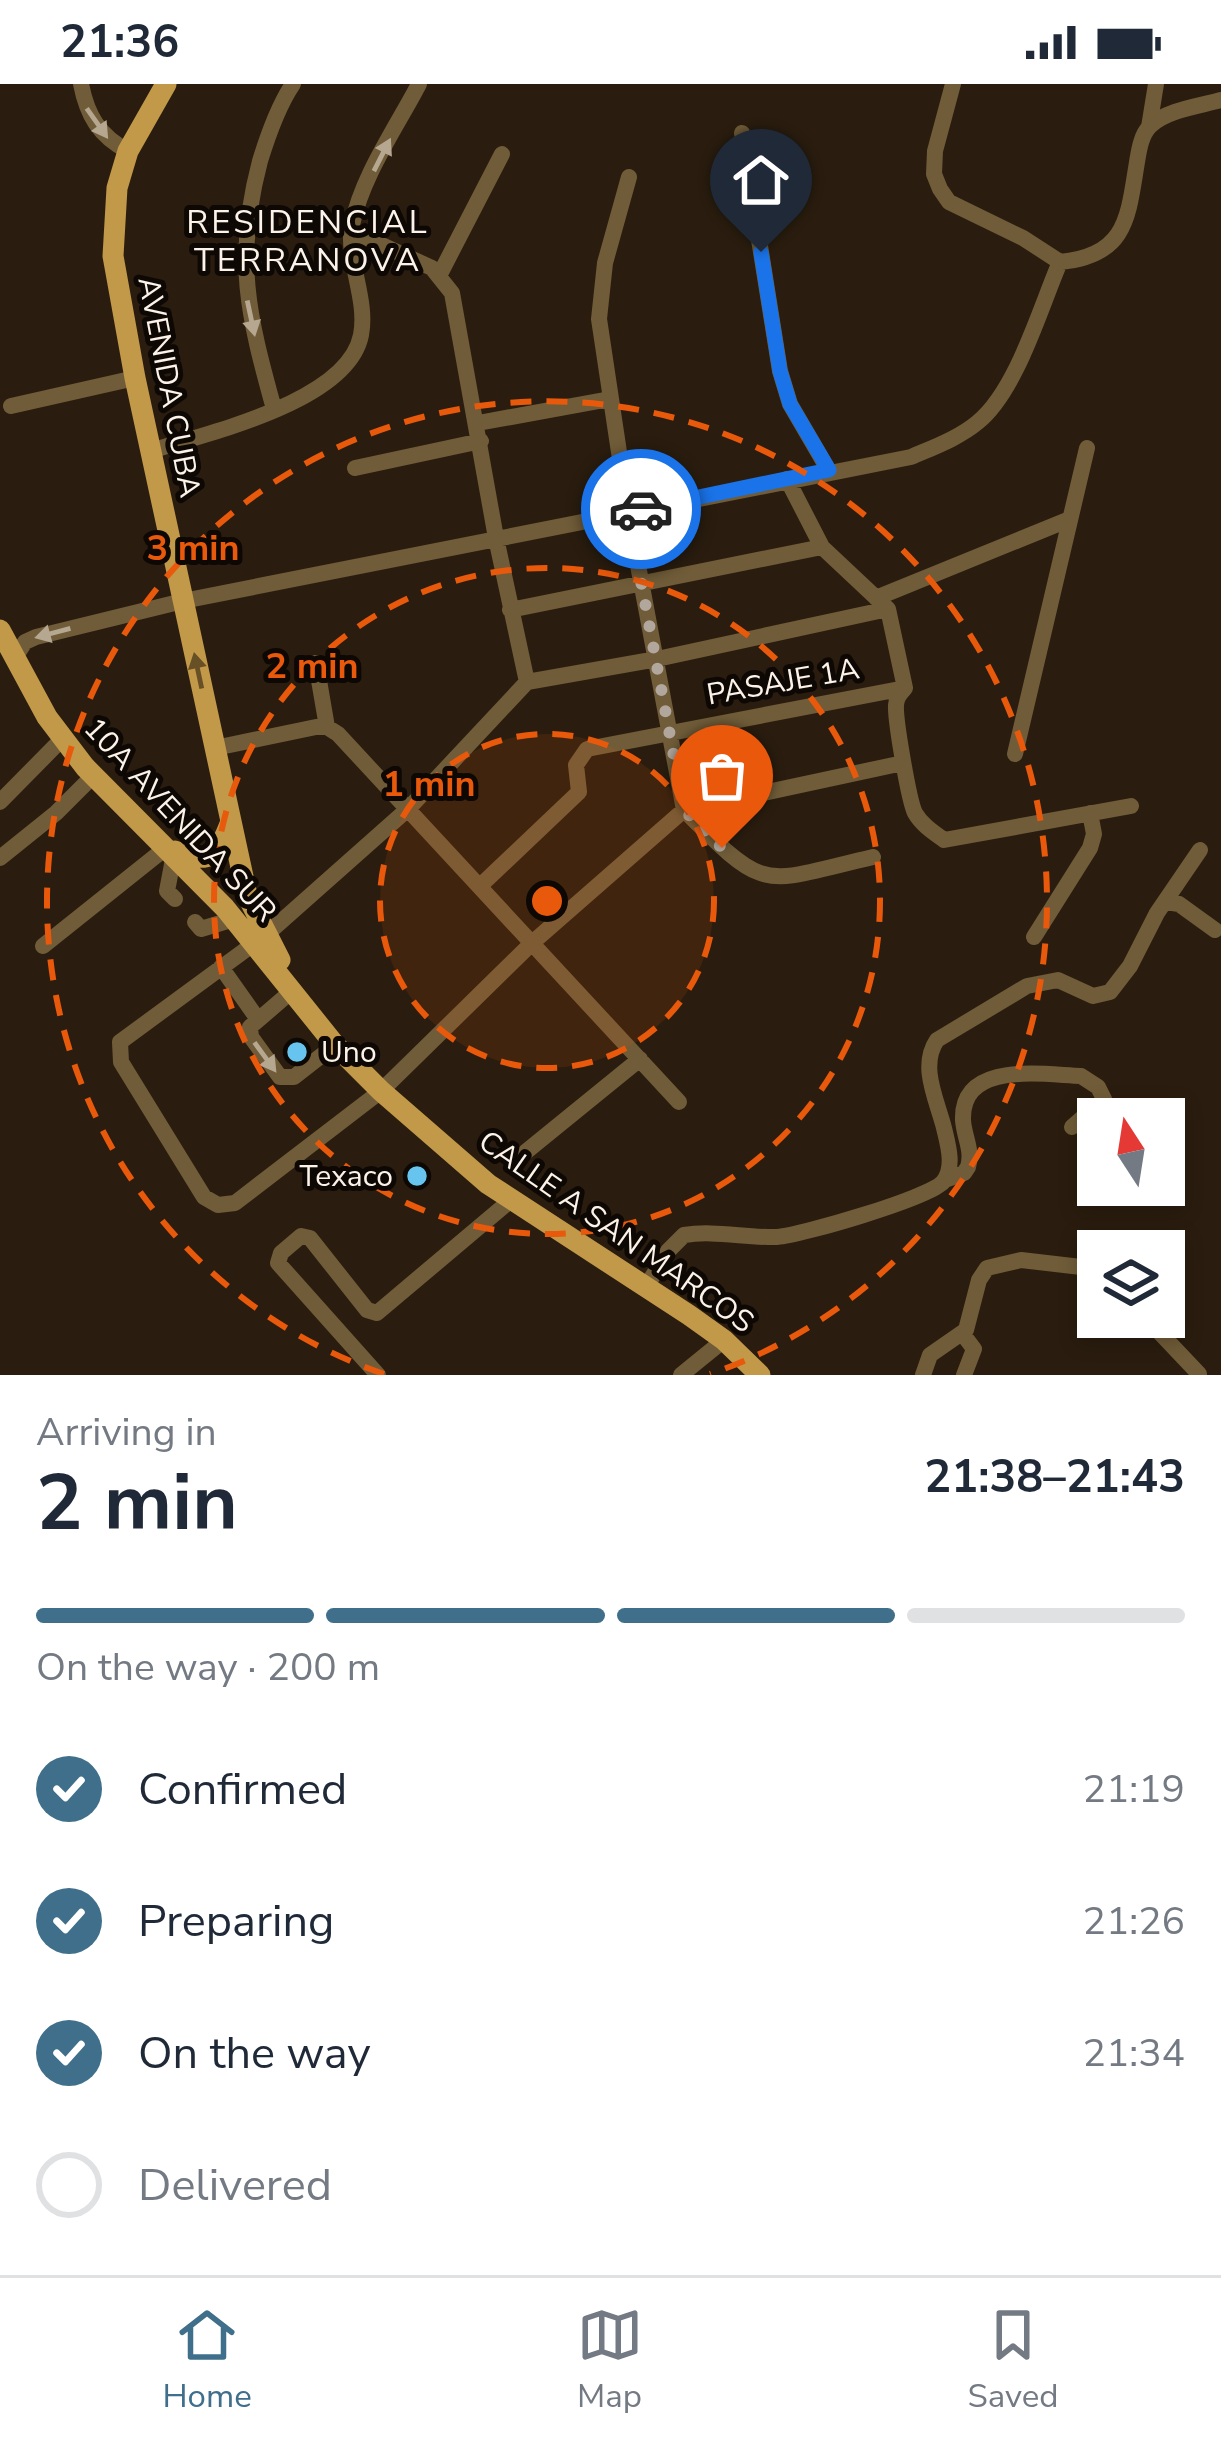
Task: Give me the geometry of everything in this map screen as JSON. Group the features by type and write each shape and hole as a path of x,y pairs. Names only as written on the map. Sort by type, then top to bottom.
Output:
{"main road":[{"name":"AVENIDA CUBA","path":"166,84 128,151 117,188 112,232 119,298 247,895 261,938 291,987"},
{"name":"10A AVENIDA SUR","path":"6,647 62,739 93,776 234,919 261,938"},
{"path":"170,850 197,858 213,855 231,823"},
{"name":"CALLE A SAN MARCOS","path":"291,987 335,1045 488,1184 724,1340 760,1375"}],"street":[{"path":"81,84 86,110 97,127 113,144 128,151"},
{"path":"274,410 248,305 244,254 250,199 265,145 293,84"},
{"path":"152,451 274,410 337,374 357,348 362,321 351,231 365,187 419,84"},
{"path":"953,84 935,151 934,174 940,189 949,202 1060,262 1098,253 1119,236 1128,220 1156,84"},
{"path":"1149,127 1165,117 1221,100"},
{"path":"742,133 780,371 790,404 829,470"},
{"path":"440,274 502,154"},
{"path":"629,177 599,319 628,512 684,810 745,869 770,879 873,857"},
{"path":"351,231 440,274 452,293 527,682"},
{"path":"6,647 182,601 911,457 980,421 1002,394 1060,262"},
{"path":"11,406 135,379"},
{"path":"355,468 610,399"},
{"path":"1015,754 1087,448"},
{"path":"787,479 822,547 882,603 904,688 896,699 903,763 912,807 924,825 944,840 1131,806"},
{"path":"903,763 684,810 532,943 381,1090 235,1203 218,1205 204,1197 121,1061 120,1042 261,938 409,808 527,682 657,659 882,603 1070,519"},
{"path":"510,610 822,547"},
{"path":"316,663 328,727 409,808 680,1102"},
{"name":"PASAJE 1A","path":"480,886 579,792 576,765 586,749 904,688"},
{"path":"215,748 328,727"},
{"path":"0,802 62,739"},
{"path":"0,858 93,776"},
{"path":"1034,937 1090,848 1094,834 1090,814"},
{"path":"170,850 167,891 175,899"},
{"path":"44,946 170,850"},
{"path":"946,1180 950,1150 928,1067 930,1049 937,1040 1027,986 1058,980 1093,996 1110,992 1199,850"},
{"path":"1166,902 1179,904 1215,930"},
{"path":"195,922 201,929 234,919"},
{"path":"221,967 257,1018"},
{"path":"291,987 257,1018 250,1027 251,1037 285,1079 304,1071 335,1045"},
{"path":"517,1159 640,1059"},
{"path":"646,1287 684,1235 755,1238 804,1232 913,1198 964,1173 968,1167 965,1105 981,1083 996,1076 1091,1080 1104,1099 1072,1127"},
{"path":"378,1375 278,1264 280,1253 301,1236 310,1238 367,1310 377,1313 512,1199"},
{"path":"922,1375 930,1355 962,1333 987,1268 1021,1260 1077,1267"},
{"path":"962,1333 974,1349 964,1375"},
{"path":"1164,1338 1198,1373"},
{"path":"681,1375 724,1340"}],"way so far":[{"path":"641,509 628,512 684,810 722,848"}],"place":[{"name":"Uno","path":"297,1052"},
{"name":"Texaco","path":"417,1176"}],"district":[{"name":"RESIDENCIAL TERRANOVA","path":"308,241"}],"route":[{"path":"641,509 829,470 790,404 780,371 761,252"}]}
